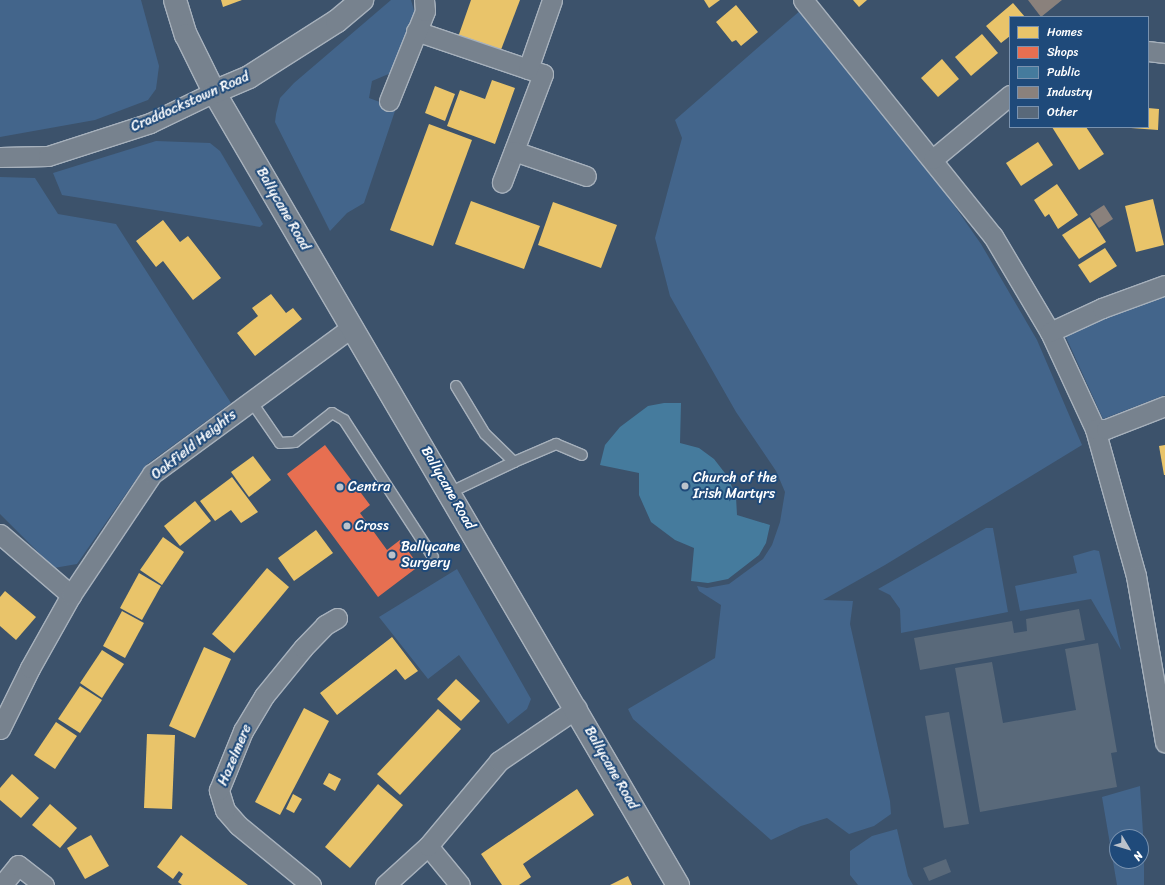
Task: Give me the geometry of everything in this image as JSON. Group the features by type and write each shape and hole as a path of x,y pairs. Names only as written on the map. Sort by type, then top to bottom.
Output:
{"main road":[{"name":"Ballycane Road","path":"176,0 186,35 214,92 351,328 451,492 678,885"},
{"name":"Craddockstown Road","path":"214,92 249,77 337,21 362,0"}],"street":[{"path":"389,101 424,11 424,0"},
{"path":"528,69 552,0"},
{"path":"803,0 933,159 993,236 1050,332 1095,429 1136,576 1165,742"},
{"path":"416,31 543,74 502,182"},
{"path":"1149,51 1165,53"},
{"name":"Craddockstown Road","path":"0,157 48,156 150,123 214,92"},
{"path":"933,159 1009,96"},
{"path":"514,151 586,176"},
{"path":"1050,332 1102,308 1165,285"},
{"name":"Oakfield Heights","path":"0,729 30,668 71,595 152,474 351,328"},
{"path":"1095,429 1106,429 1165,406"},
{"path":"0,534 71,595"},
{"name":"Hazelmere","path":"311,885 238,825 225,810 219,790 243,731 264,696 303,648 325,625 337,618"},
{"path":"385,885 428,846 499,761 577,708"},
{"path":"428,846 460,885"},
{"path":"6,880 18,865 44,885"}],"lane":[{"path":"456,386 485,434 514,462"},
{"path":"251,401 280,442 295,442 332,413 344,420 433,557"},
{"path":"451,492 556,444 582,455"}],"shaded area":[{"path":"0,0 141,0 159,66 156,89 148,100 95,120 0,137"},
{"path":"391,0 411,0 415,14 391,73 372,81 369,98 396,108 364,203 347,213 330,231 275,122 280,98 294,83"},
{"path":"802,9 926,165 981,244 1037,340 1082,445 885,565 823,600 853,601 850,624 890,801 891,814 874,826 849,834 827,818 801,826 771,840 633,719 628,709 715,658 721,605 699,591 697,586 707,588 729,584 763,559 772,545 780,522 785,492 776,471 736,412 670,296 655,238 682,138 675,120"},
{"path":"156,141 210,143 220,151 263,224 260,227 62,195 53,173"},
{"path":"0,177 35,178 58,214 116,224 231,403 146,465 77,564 54,568 0,514"},
{"path":"1165,294 1165,395 1103,419 1065,335"},
{"path":"986,528 993,528 1008,612 901,633 900,609 890,595 878,589"},
{"path":"1094,550 1099,551 1121,650 1091,599 1020,611 1015,586 1077,573 1073,556"},
{"path":"457,569 531,699 527,709 508,724 459,655 428,679 379,617"},
{"path":"1140,786 1143,829 1109,829 1109,838 1102,797"},
{"path":"897,829 908,876 913,885 858,885 850,875 850,851 872,836"},
{"path":"1114,869 1144,869 1144,885 1117,885"}],"building: Homes":[{"path":"221,0 242,0 223,7"},
{"path":"471,0 520,0 499,55 457,40"},
{"path":"704,0 720,0 709,8"},
{"path":"853,0 867,0 859,7"},
{"path":"1013,3 1024,16 1009,16 1009,37 1001,43 986,26"},
{"path":"736,5 758,32 741,46 736,40 732,42 716,22"},
{"path":"982,34 998,53 971,76 955,57"},
{"path":"942,59 959,79 938,97 921,78"},
{"path":"492,80 515,88 495,144 447,126 460,90 485,99"},
{"path":"435,86 455,94 445,121 425,113"},
{"path":"1149,108 1159,109 1158,130 1131,128 1149,128"},
{"path":"429,124 472,140 433,246 390,230"},
{"path":"1053,128 1087,128 1104,154 1079,170"},
{"path":"1038,142 1053,165 1021,186 1006,163"},
{"path":"1057,184 1078,215 1058,229 1049,214 1045,217 1034,200"},
{"path":"1153,199 1164,245 1136,252 1125,206"},
{"path":"471,201 540,226 524,269 455,244"},
{"path":"553,202 617,225 601,268 538,245"},
{"path":"1090,217 1106,242 1079,259 1062,235"},
{"path":"163,220 180,242 188,236 221,278 193,300 163,261 156,267 136,241"},
{"path":"1105,248 1117,266 1090,283 1078,265"},
{"path":"271,294 286,313 293,308 302,319 255,356 237,333 258,316 252,308"},
{"path":"1165,445 1165,475 1164,475 1159,446"},
{"path":"253,456 271,480 249,497 231,472"},
{"path":"232,477 258,512 241,523 231,510 215,521 200,501"},
{"path":"195,501 211,521 180,546 164,526"},
{"path":"316,530 333,553 294,581 278,558"},
{"path":"163,537 184,552 162,585 140,570"},
{"path":"267,568 289,587 234,653 212,634"},
{"path":"139,573 161,586 142,620 120,608"},
{"path":"5,591 36,617 16,640 0,626 0,597"},
{"path":"122,611 144,623 125,658 103,646"},
{"path":"392,637 418,671 405,680 396,669 337,715 320,693"},
{"path":"204,647 231,659 195,738 169,726"},
{"path":"102,650 124,664 102,698 80,683"},
{"path":"456,679 480,701 461,721 437,699"},
{"path":"80,686 102,700 80,733 58,719"},
{"path":"304,708 329,721 280,815 255,802"},
{"path":"438,709 461,729 400,795 377,774"},
{"path":"56,722 77,736 55,769 34,755"},
{"path":"147,734 175,735 172,809 144,808"},
{"path":"329,773 341,779 335,791 323,784"},
{"path":"12,774 39,798 21,818 0,800 0,788"},
{"path":"378,784 403,805 350,868 325,847"},
{"path":"577,789 594,815 523,864 531,877 519,885 502,885 481,854"},
{"path":"293,794 302,799 294,813 286,809"},
{"path":"50,804 77,828 60,848 32,825"},
{"path":"91,835 109,866 85,879 67,848"},
{"path":"181,835 248,885 182,885 178,882 183,874 179,871 173,879 157,867"},
{"path":"628,876 632,885 610,885"}],"building: Shops":[{"name":"Cross","path":"325,445 370,505 360,513 387,550 400,540 419,566 378,597 287,474"}],"building: Public":[{"name":"Church of the Irish Martyrs","path":"664,403 681,403 680,443 699,448 714,459 728,477 736,497 737,515 770,525 766,543 759,555 728,579 708,583 691,581 694,548 675,540 651,522 639,495 639,473 600,465 605,445 620,427 648,406"}],"building: Industry":[{"path":"1028,0 1062,0 1042,16 1040,16"},
{"path":"1104,205 1113,219 1099,228 1090,214"}],"building: Other":[{"path":"1079,609 1085,640 920,670 914,638 1012,621 1014,633 1027,631 1026,619"},
{"path":"1098,643 1117,752 1111,753 1117,787 980,812 955,668 992,662 1003,723 1076,710 1065,649"},
{"path":"949,712 969,824 944,828 925,716"},
{"path":"946,859 951,872 929,881 923,868"}],"place":[{"name":"Church of the Irish Martyrs","path":"685,486"},
{"name":"Centra","path":"340,487"},
{"name":"Cross","path":"347,526"},
{"name":"Ballycane Surgery","path":"392,555"}]}
